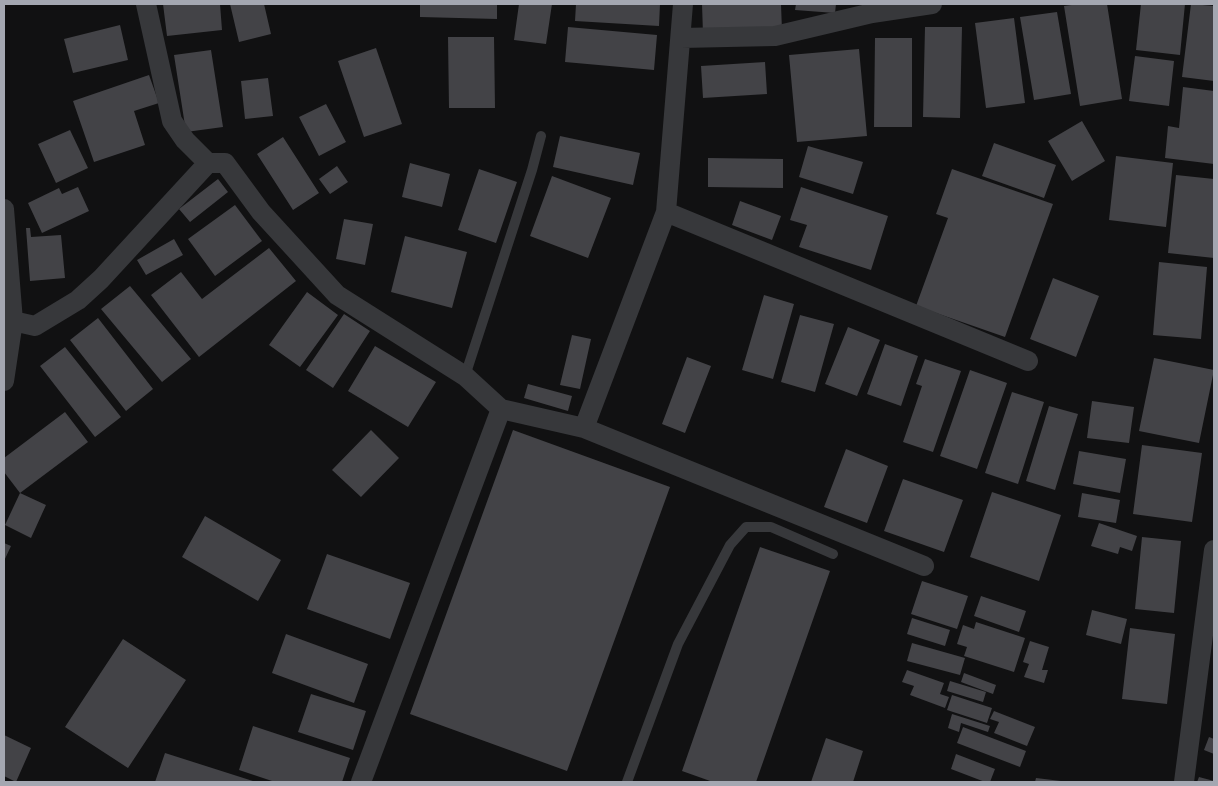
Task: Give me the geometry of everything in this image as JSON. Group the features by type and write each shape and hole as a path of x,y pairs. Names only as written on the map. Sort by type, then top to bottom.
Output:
{"street":[{"path":"146,4 172,121 185,140 208,163 225,163 261,212 337,294 465,376 501,410 584,428 924,566"},
{"path":"584,428 666,212 683,4"},
{"path":"681,38 775,36 872,13 932,4"},
{"path":"13,321 35,326 78,300 101,279 208,163"},
{"path":"4,209 13,321 4,381"},
{"path":"666,212 1028,360"},
{"path":"361,782 501,410"},
{"path":"1184,782 1212,588 1214,550"}],"lane":[{"path":"465,376 532,170 541,136"},
{"path":"627,782 678,644 730,545 746,527 771,527 833,554"}],"building":[{"path":"163,4 220,4 222,30 167,36"},
{"path":"230,4 264,4 271,34 239,42"},
{"path":"420,4 497,4 497,19 420,17"},
{"path":"519,4 552,4 546,44 514,40"},
{"path":"576,4 660,4 659,26 575,21"},
{"path":"702,4 781,4 782,31 703,34"},
{"path":"796,4 836,4 835,13 795,10"},
{"path":"1107,4 1122,99 1080,106 1064,6"},
{"path":"1141,4 1185,4 1180,55 1136,50"},
{"path":"1191,4 1214,6 1214,81 1182,77"},
{"path":"1057,12 1071,94 1034,100 1020,17"},
{"path":"1014,18 1025,103 986,108 975,23"},
{"path":"120,25 128,60 73,73 64,39"},
{"path":"568,27 657,35 654,70 565,62"},
{"path":"925,27 962,27 960,118 923,117"},
{"path":"448,37 494,37 495,108 449,108"},
{"path":"875,38 912,38 912,127 874,127"},
{"path":"376,48 402,124 364,137 338,61"},
{"path":"859,49 867,136 797,142 789,55"},
{"path":"211,50 223,127 186,132 174,55"},
{"path":"1135,56 1174,61 1169,106 1129,101"},
{"path":"765,62 767,94 703,98 701,66"},
{"path":"149,75 159,103 134,111 145,145 94,162 73,101"},
{"path":"268,78 273,116 245,119 241,81"},
{"path":"1183,87 1214,91 1214,164 1165,158 1168,126 1179,128"},
{"path":"326,104 346,142 319,156 299,117"},
{"path":"1082,121 1105,161 1072,181 1048,141"},
{"path":"70,130 88,168 56,183 38,144"},
{"path":"560,136 640,153 633,185 553,167"},
{"path":"283,137 319,193 293,210 257,154"},
{"path":"994,143 1056,165 1044,198 982,176"},
{"path":"808,146 863,162 853,194 799,177"},
{"path":"1116,156 1173,163 1166,227 1109,220"},
{"path":"708,158 783,159 783,188 708,187"},
{"path":"410,163 450,174 442,207 402,197"},
{"path":"337,166 348,182 330,194 319,179"},
{"path":"479,169 517,182 496,243 458,230"},
{"path":"952,169 1053,204 1005,337 916,306 948,218 936,214"},
{"path":"1176,175 1214,179 1214,258 1168,253"},
{"path":"552,176 611,198 588,258 530,236"},
{"path":"218,179 228,192 190,222 179,209"},
{"path":"78,187 89,211 42,233 28,203 59,188 62,194"},
{"path":"801,187 888,216 871,270 799,247 807,225 790,220"},
{"path":"740,201 781,216 772,240 732,225"},
{"path":"235,205 262,241 215,276 188,239"},
{"path":"344,219 373,224 365,265 336,259"},
{"path":"26,228 30,228 31,237 61,235 65,278 30,281"},
{"path":"405,236 467,252 452,308 391,292"},
{"path":"174,239 183,255 146,275 137,260"},
{"path":"269,248 296,281 199,357 151,295 181,272 202,299"},
{"path":"1159,262 1207,267 1201,339 1153,335"},
{"path":"1053,278 1099,296 1076,357 1030,339"},
{"path":"130,286 191,359 162,382 101,309"},
{"path":"307,292 338,315 300,367 269,345"},
{"path":"764,295 794,304 773,379 742,370"},
{"path":"344,314 370,331 333,388 306,370"},
{"path":"800,315 834,324 815,392 781,382"},
{"path":"98,318 153,389 126,411 70,340"},
{"path":"848,327 880,340 857,396 825,384"},
{"path":"572,335 591,339 580,389 560,385"},
{"path":"885,344 918,356 901,406 867,394"},
{"path":"375,346 436,382 408,427 348,391"},
{"path":"65,347 121,417 95,437 40,366"},
{"path":"687,357 711,366 685,433 662,424"},
{"path":"1154,358 1214,370 1199,443 1139,431"},
{"path":"925,359 961,371 933,452 903,442 922,386 916,384"},
{"path":"970,370 1007,383 977,469 940,456"},
{"path":"528,384 572,396 568,411 524,398"},
{"path":"1012,392 1044,402 1018,484 985,473"},
{"path":"1092,401 1134,407 1129,443 1087,438"},
{"path":"1049,406 1078,414 1055,490 1026,481"},
{"path":"65,412 88,442 20,493 4,472 4,458"},
{"path":"371,430 399,458 361,497 332,470"},
{"path":"513,430 670,487 567,771 410,714"},
{"path":"1142,445 1202,453 1192,522 1133,514"},
{"path":"846,449 888,466 867,523 824,507"},
{"path":"1079,451 1126,459 1120,493 1073,484"},
{"path":"903,479 963,500 944,552 884,531"},
{"path":"992,492 1061,515 1039,581 970,557"},
{"path":"20,493 46,505 31,538 5,525"},
{"path":"1082,493 1120,500 1116,523 1078,517"},
{"path":"205,516 281,560 258,601 182,557"},
{"path":"1099,523 1137,536 1132,551 1120,547 1118,554 1091,546"},
{"path":"1142,537 1181,541 1174,613 1135,609"},
{"path":"4,543 11,546 4,561"},
{"path":"760,547 830,571 756,782 713,782 682,771"},
{"path":"327,554 410,583 390,639 307,609"},
{"path":"922,581 968,596 957,629 911,614"},
{"path":"981,596 1026,611 1019,632 974,616"},
{"path":"1092,610 1127,619 1121,644 1086,635"},
{"path":"912,618 950,630 945,646 907,634"},
{"path":"976,622 1025,638 1014,672 964,656 967,647 957,644 963,625 974,629"},
{"path":"1130,628 1175,634 1167,704 1122,699"},
{"path":"286,634 368,664 354,703 272,673"},
{"path":"123,639 186,680 128,768 65,727"},
{"path":"1030,641 1049,647 1042,670 1048,670 1044,683 1024,677 1029,664 1023,662"},
{"path":"912,643 965,658 960,675 907,661"},
{"path":"907,670 944,683 940,694 949,697 945,708 910,695 914,686 902,682"},
{"path":"964,673 996,685 993,694 961,682"},
{"path":"950,681 986,692 983,702 947,691"},
{"path":"311,694 366,711 353,750 298,732"},
{"path":"952,695 992,708 987,723 947,710"},
{"path":"994,711 1035,727 1027,746 994,733 999,722 990,719"},
{"path":"952,714 990,726 988,732 961,723 959,732 948,728"},
{"path":"253,726 350,758 342,782 275,782 239,770"},
{"path":"963,727 1026,751 1020,767 957,743"},
{"path":"4,735 31,748 16,782 4,776"},
{"path":"1209,737 1214,739 1214,754 1204,750"},
{"path":"826,738 863,751 853,782 811,782"},
{"path":"165,753 256,782 155,782"},
{"path":"956,754 995,769 990,782 985,782 951,769"},
{"path":"1199,777 1214,781 1214,782 1197,782"},
{"path":"1036,778 1061,781 1061,782 1035,782"}]}
